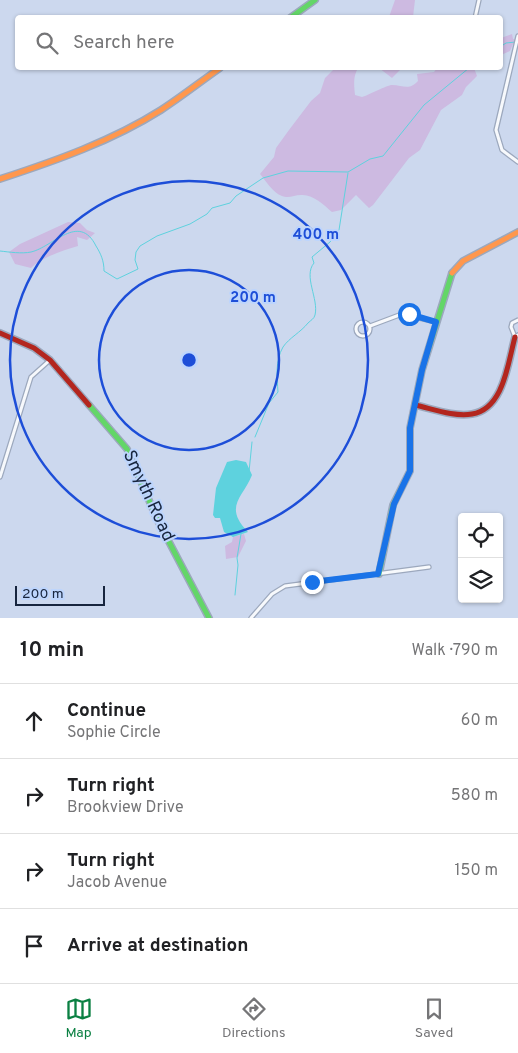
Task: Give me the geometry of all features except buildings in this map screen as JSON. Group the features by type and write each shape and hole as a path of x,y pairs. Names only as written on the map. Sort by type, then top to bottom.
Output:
{"street":[{"path":"294,15 315,0"},
{"path":"476,15 479,0"},
{"path":"518,38 496,130 502,150 518,162"},
{"path":"0,179 44,165 140,122 170,104 217,70"},
{"path":"378,574 394,504 410,471 409,434 436,322 450,276 456,267 518,232"},
{"path":"370,326 370,333 366,336 360,336 356,332 357,325 362,322 370,326 402,314 436,322"},
{"path":"415,405 468,414 480,412 488,408 499,392 517,336 511,327 512,323 518,320"},
{"name":"Smyth Road","path":"0,333 34,348 50,360 127,448 157,519 209,618"},
{"path":"0,477 30,377 50,360"},
{"path":"252,618 272,594 285,586 428,567"}],"shaded area":[{"path":"395,0 415,0 413,15 390,15"},
{"path":"512,34 513,39 518,40 518,46 513,44 510,51 503,54 503,37"},
{"path":"333,70 357,70 354,84 355,95 362,97 390,85 412,86 418,81 417,74 434,72 436,70 475,70 477,76 466,87 462,95 441,110 420,150 409,158 373,205 369,208 356,195 341,210 332,212 310,196 285,197 279,194 273,190 260,174 274,157 276,148 289,130 311,101 320,93 325,78"},
{"path":"382,70 400,70 392,78"},
{"path":"68,222 80,223 87,230 95,233 87,240 77,237 78,246 46,258 31,268 15,264 9,252 20,244"},
{"path":"244,534 246,541 238,557 226,559 225,546 232,542 233,537"}],"water":[{"path":"236,460 246,462 252,475 237,502 236,509 241,523 248,532 233,537 224,532 220,518 215,518 213,515 216,488 227,462"}],"waterway":[{"path":"503,45 516,42"},
{"path":"0,251 31,252 65,234 82,232 89,236 98,249 103,261 104,271 117,279 138,269 135,260 136,252 140,246 157,236 190,224 207,214 212,208 230,203 236,196 263,178 288,171 348,172 370,159 383,156 424,105 467,70"},
{"path":"255,437 269,403 278,392 277,375 280,352 288,341 315,316 316,309 310,274 314,263 312,257 330,242 339,230 348,173"},
{"path":"249,472 252,442"},
{"path":"235,595 237,558 241,534"}],"traffic: fast":[{"path":"294,15 315,0"},
{"path":"379,574 393,505 410,471 410,428 422,370 452,273"},
{"path":"89,405 127,449 157,519 209,618"}],"traffic: slow":[{"path":"0,179 62,157 123,131 161,110 217,70"},
{"path":"452,273 463,261 518,232"}],"traffic: jam":[{"path":"0,333 34,348 50,360 89,405"},
{"path":"415,405 465,415 483,410 498,394 503,383 515,337"}],"route":[{"path":"312,582 378,574 394,504 410,471 410,428 422,370 436,322 409,314"}]}
